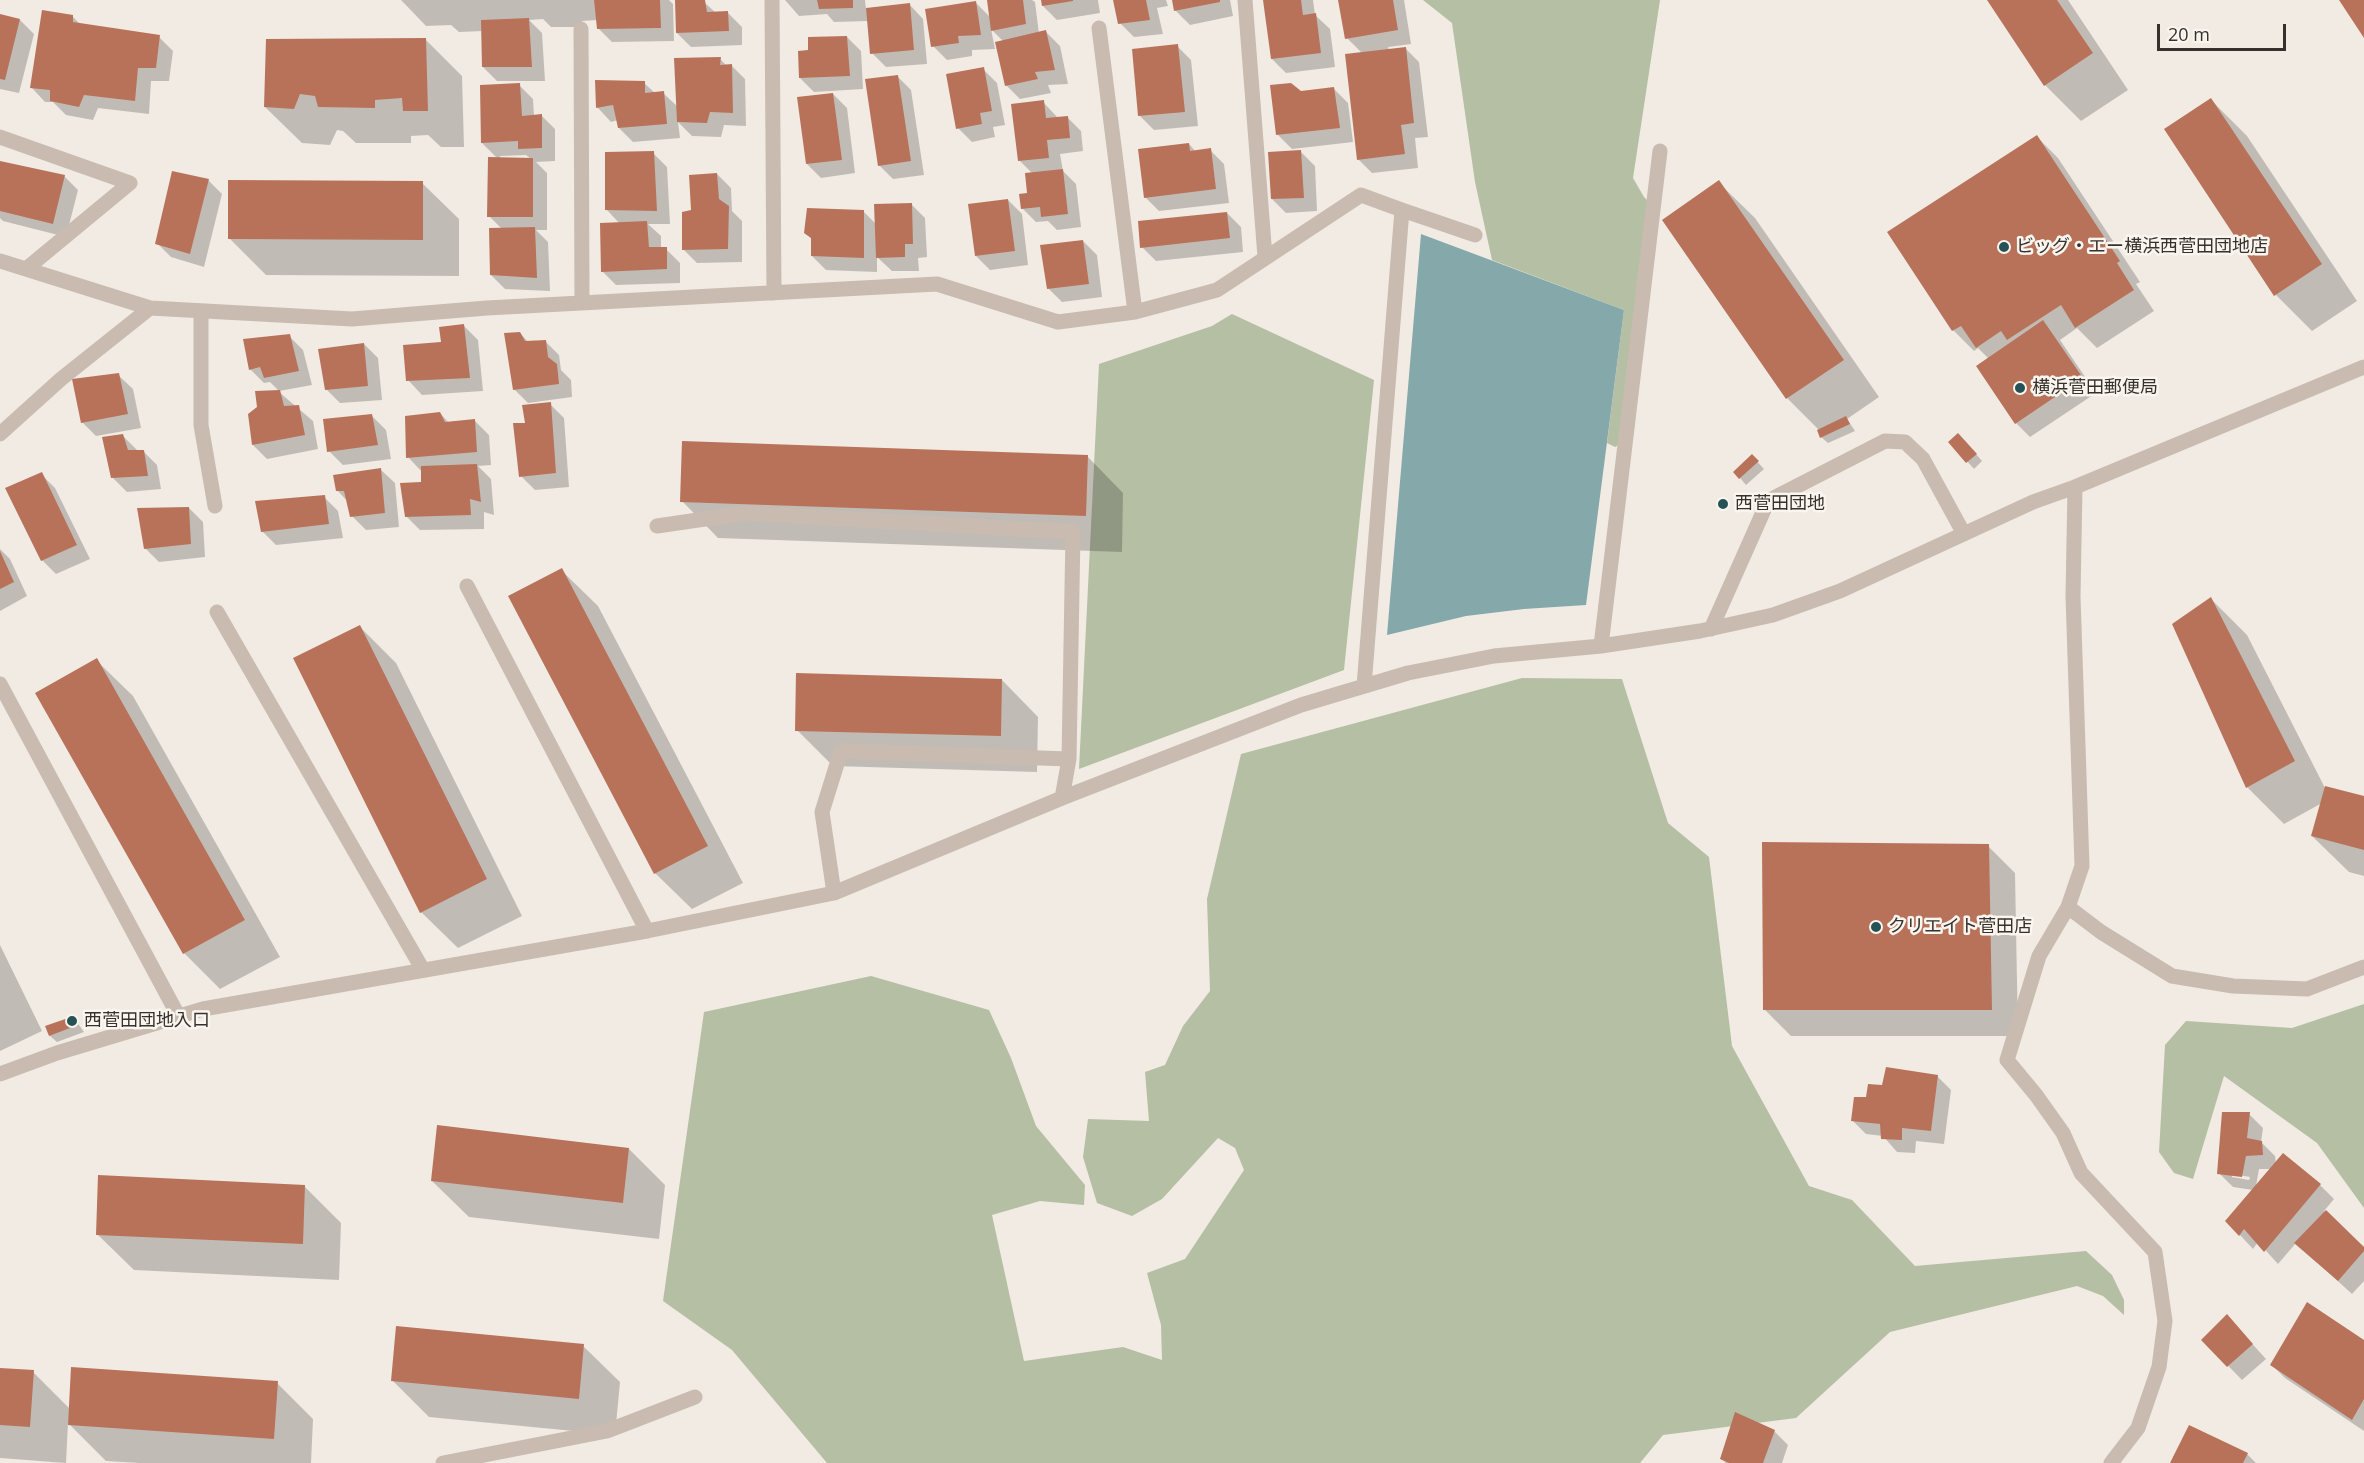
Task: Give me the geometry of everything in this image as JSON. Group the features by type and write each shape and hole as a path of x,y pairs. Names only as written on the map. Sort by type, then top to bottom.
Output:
{"street":[{"path":"772,0 774,293"},
{"path":"1245,0 1266,257"},
{"path":"1099,28 1135,312"},
{"path":"581,29 582,303"},
{"path":"0,137 130,183 26,269"},
{"path":"1601,646 1659,151"},
{"path":"0,261 150,308 201,311 352,319 582,303 937,284 1058,322 1135,312 1217,290 1361,195 1475,235"},
{"path":"1364,686 1402,210"},
{"path":"0,434 61,379 150,308"},
{"path":"201,311 201,425 215,506"},
{"path":"0,1074 57,1053 203,1010 647,931 834,893 1062,798 1301,705 1408,673 1494,656 1601,646 1711,629 1773,615 1840,591 2033,502 2075,487 2364,367"},
{"path":"1711,629 1768,501 1885,441 1905,442 1923,459 1964,534"},
{"path":"2075,487 2073,596 2082,866 2068,908 2039,956 2007,1060 2063,1133 2081,1173 2155,1252 2165,1321 2159,1367 2138,1428 2111,1463"},
{"path":"657,526 746,513 1073,532 1069,759 1062,798"},
{"path":"467,586 647,931"},
{"path":"217,612 423,970"},
{"path":"0,684 179,1017"},
{"path":"834,893 822,812 841,751 1069,759"},
{"path":"2068,908 2101,932 2172,976 2233,986 2307,989 2364,967"},
{"path":"443,1463 607,1431 695,1397"}],"green space":[{"path":"1423,0 1660,0 1633,178 1644,197 1657,211 1633,437 1615,447 1607,443 1624,310 1492,260 1475,182 1452,23"},
{"path":"1232,314 1374,380 1344,670 1079,769 1099,364 1212,326"},
{"path":"1522,678 1622,679 1668,823 1709,857 1732,1046 1809,1186 1852,1200 1915,1266 2086,1251 2112,1275 2124,1300 2124,1315 2103,1296 2077,1286 1890,1332 1796,1418 1663,1435 1640,1463 827,1463 732,1350 663,1301 704,1012 871,976 989,1010 1011,1058 1036,1126 1085,1185 1084,1205 1040,1201 992,1215 1024,1361 1123,1347 1162,1360 1161,1325 1147,1273 1185,1259 1244,1170 1235,1148 1218,1138 1162,1199 1132,1216 1097,1203 1083,1157 1088,1119 1149,1121 1145,1072 1165,1065 1183,1026 1210,991 1207,899 1241,754"},
{"path":"2364,1004 2364,1208 2317,1143 2224,1076 2193,1179 2174,1173 2159,1152 2165,1045 2186,1021 2292,1028"}],"water":[{"path":"1421,234 1624,310 1586,605 1466,616 1387,635"}],"building":[{"path":"594,0 660,0 661,28 597,29"},
{"path":"675,0 705,0 707,12 728,11 729,31 676,33"},
{"path":"817,0 853,0 853,8 819,9"},
{"path":"987,0 1023,0 1026,24 991,31"},
{"path":"1041,0 1073,0 1073,1 1042,6"},
{"path":"1113,0 1146,0 1150,20 1118,24"},
{"path":"1172,0 1220,0 1220,2 1174,11"},
{"path":"1263,0 1301,0 1303,15 1316,13 1321,53 1271,59"},
{"path":"1338,0 1393,0 1398,30 1345,39"},
{"path":"1987,0 2057,0 2093,53 2044,86"},
{"path":"2339,0 2364,0 2364,38"},
{"path":"976,1 981,35 958,36 959,43 931,47 925,9"},
{"path":"910,3 914,50 870,54 866,8"},
{"path":"42,10 73,15 73,22 160,35 156,68 138,68 135,101 84,95 79,107 50,101 50,90 30,88"},
{"path":"0,14 20,19 5,80 0,79"},
{"path":"529,18 532,67 482,67 481,20"},
{"path":"1046,30 1055,70 1035,72 1038,79 1005,86 995,42"},
{"path":"847,36 850,76 799,78 798,51 808,50 808,37"},
{"path":"426,38 428,111 403,111 402,98 375,100 375,108 318,107 315,96 300,94 294,109 264,107 266,39"},
{"path":"1178,44 1185,112 1138,116 1132,49"},
{"path":"1406,47 1414,123 1401,125 1405,154 1357,160 1345,54"},
{"path":"721,57 720,65 732,64 733,113 710,112 707,123 677,122 674,58"},
{"path":"984,67 992,111 980,113 982,124 956,129 946,74"},
{"path":"898,75 911,161 878,166 865,79"},
{"path":"595,80 645,81 645,93 664,91 667,124 618,128 613,105 596,108"},
{"path":"520,83 522,116 542,114 542,148 518,149 518,141 481,143 480,85"},
{"path":"1291,83 1301,91 1334,87 1340,128 1276,135 1270,85"},
{"path":"833,93 842,160 806,164 797,97"},
{"path":"2211,98 2322,264 2274,296 2164,129"},
{"path":"1044,100 1046,118 1068,116 1070,138 1047,140 1049,158 1018,161 1011,104"},
{"name":"ビッグ・エー横浜西菅田団地店","path":"2037,135 2120,261 2117,263 2134,290 2075,328 2061,305 2007,340 2001,331 1976,348 1961,326 1952,331 1887,232"},
{"path":"1189,143 1190,151 1211,148 1216,189 1144,198 1138,149"},
{"path":"1301,150 1304,198 1271,199 1268,152"},
{"path":"654,151 657,211 605,210 605,152"},
{"path":"488,157 533,158 533,217 487,217"},
{"path":"0,161 65,175 53,224 0,211"},
{"path":"1063,169 1068,214 1041,217 1040,207 1021,209 1019,194 1027,193 1025,173"},
{"path":"172,171 209,179 190,254 155,244"},
{"path":"717,173 719,199 729,206 728,249 682,250 682,212 691,210 689,175"},
{"path":"228,180 423,181 423,240 228,239"},
{"path":"1719,180 1844,360 1786,399 1662,220"},
{"path":"1008,199 1015,251 975,256 968,204"},
{"path":"912,203 913,244 905,244 905,257 876,258 874,204"},
{"path":"807,208 864,210 864,258 811,256 811,238 804,233"},
{"path":"1227,212 1230,238 1140,248 1138,221"},
{"path":"647,221 649,247 667,247 667,269 601,272 600,223"},
{"path":"535,227 537,278 490,275 489,228"},
{"path":"1083,240 1089,284 1047,289 1040,245"},
{"path":"2043,320 2083,378 2015,424 1976,366"},
{"path":"464,324 470,378 406,381 403,345 441,342 439,327"},
{"path":"520,332 525,341 546,340 548,357 557,364 559,384 513,390 504,333"},
{"path":"290,334 299,371 264,378 260,367 249,370 243,339"},
{"path":"364,343 368,386 325,390 318,349"},
{"path":"119,373 128,414 81,423 72,379"},
{"path":"280,390 284,406 299,405 305,435 252,445 248,414 257,407 255,391"},
{"path":"551,402 556,473 519,477 513,423 525,423 522,405"},
{"path":"440,412 445,422 475,419 477,452 406,458 405,416"},
{"path":"372,414 378,445 327,452 323,419"},
{"path":"1846,416 1850,424 1820,438 1817,430"},
{"path":"1958,433 1977,454 1966,463 1948,442"},
{"path":"123,434 128,450 144,450 148,476 111,478 102,437"},
{"path":"682,441 1088,455 1086,516 680,502"},
{"path":"1752,454 1759,461 1739,479 1733,472"},
{"path":"477,464 481,502 470,499 471,515 405,517 400,483 421,482 421,466"},
{"path":"381,468 385,513 350,517 344,491 336,491 333,475"},
{"path":"42,472 77,545 41,561 5,488"},
{"path":"325,495 329,524 261,532 255,501"},
{"path":"189,507 191,544 144,549 137,508"},
{"path":"0,551 14,582 0,589"},
{"path":"562,568 708,846 654,874 508,596"},
{"path":"2211,597 2295,761 2246,788 2172,624"},
{"path":"360,625 487,879 420,913 293,658"},
{"path":"97,658 245,920 183,954 35,693"},
{"path":"796,673 1002,679 1001,736 795,731"},
{"path":"2325,786 2364,796 2364,850 2311,836"},
{"name":"クリエイト菅田店","path":"1762,842 1989,844 1992,1010 1763,1010"},
{"path":"74,1016 78,1025 49,1036 45,1026"},
{"path":"1886,1067 1938,1075 1931,1131 1902,1128 1902,1140 1881,1139 1880,1124 1851,1121 1854,1097 1866,1097 1868,1084 1882,1085"},
{"path":"2222,1112 2250,1112 2247,1138 2262,1141 2263,1155 2246,1156 2242,1177 2217,1174"},
{"path":"437,1125 629,1148 623,1203 431,1181"},
{"path":"2283,1153 2321,1184 2264,1252 2244,1229 2239,1236 2225,1221"},
{"path":"98,1175 305,1185 303,1244 96,1235"},
{"path":"2326,1210 2364,1247 2364,1251 2338,1281 2294,1243"},
{"path":"2307,1302 2364,1340 2364,1399 2352,1420 2270,1365"},
{"path":"2227,1314 2253,1344 2227,1367 2201,1340"},
{"path":"396,1326 584,1344 579,1399 391,1381"},
{"path":"71,1367 278,1381 274,1439 68,1425"},
{"path":"0,1368 34,1370 30,1427 0,1425"},
{"path":"1735,1412 1775,1430 1763,1463 1729,1463 1720,1459"},
{"path":"2189,1425 2248,1453 2243,1463 2170,1463"}],"place":[{"name":"ビッグ・エー横浜西菅田団地店","path":"2004,247"},
{"name":"横浜菅田郵便局","path":"2020,388"},
{"name":"西菅田団地","path":"1723,504"},
{"name":"クリエイト菅田店","path":"1876,927"},
{"name":"西菅田団地入口","path":"72,1021"}]}
